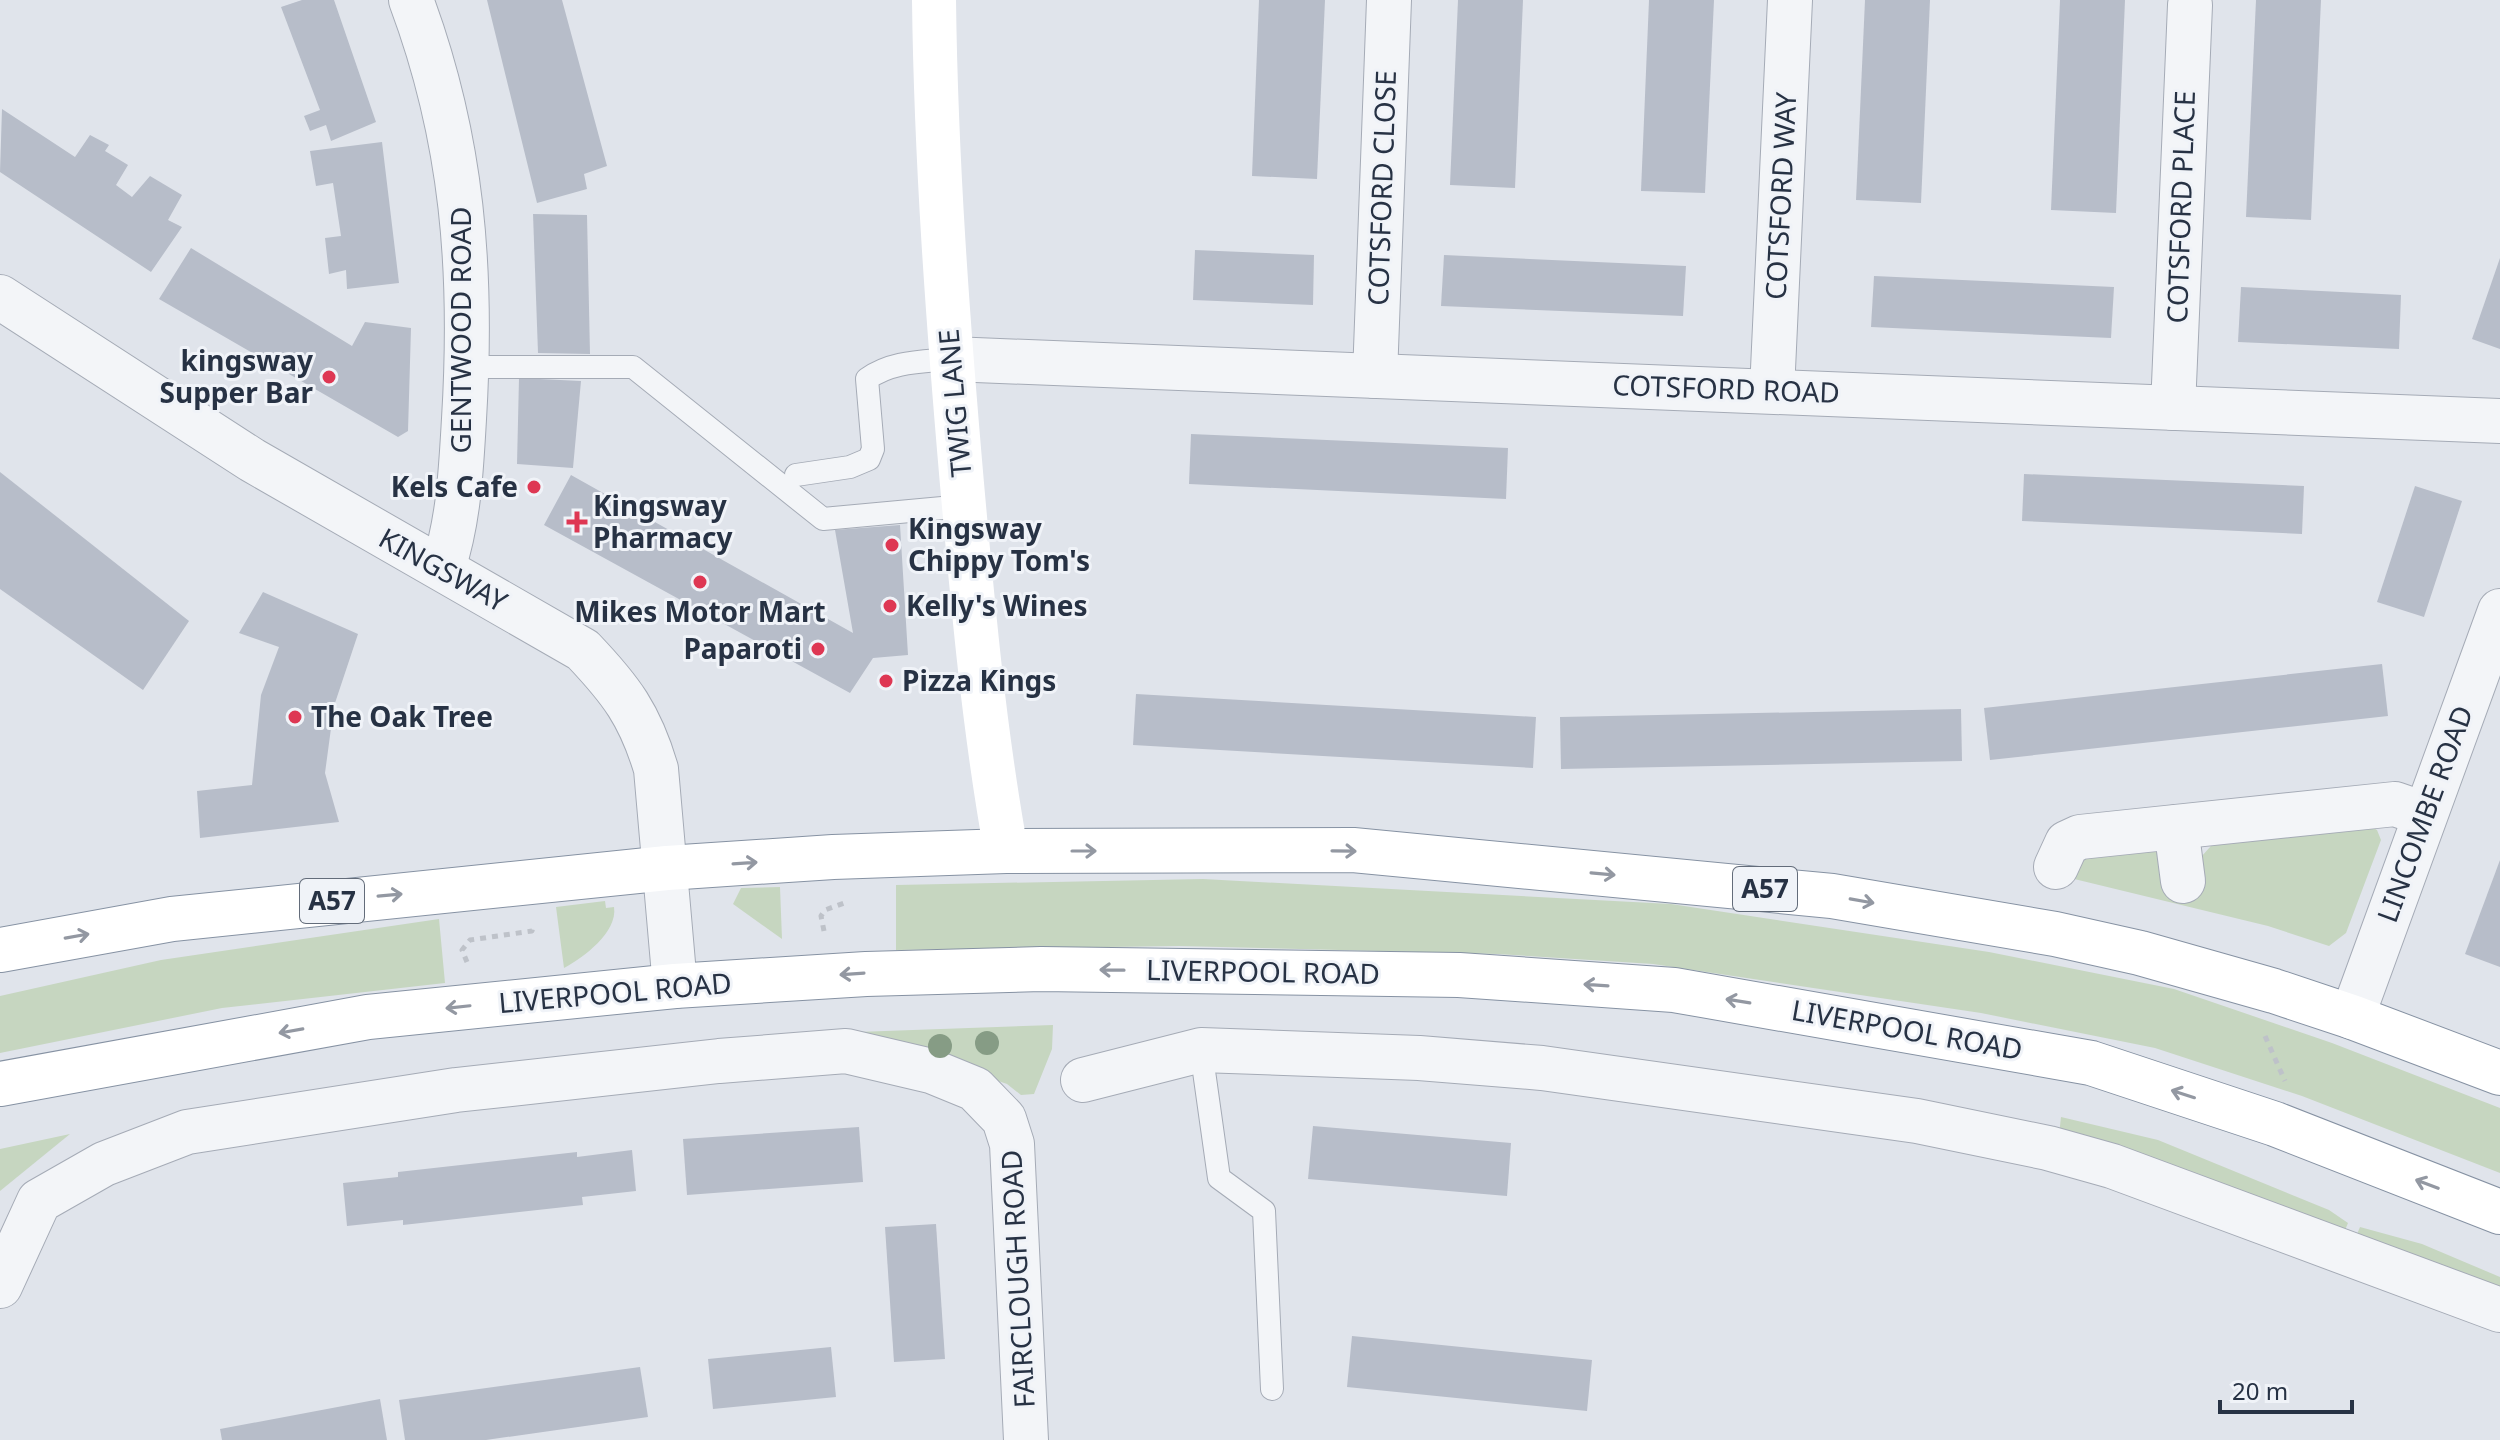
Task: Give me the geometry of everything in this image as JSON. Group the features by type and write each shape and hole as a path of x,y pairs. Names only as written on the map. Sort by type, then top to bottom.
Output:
{"main road":[{"name":"TWIG LANE","path":"934,0 936,135 951,359 988,753 1006,851"},
{"name":"A57","path":"0,950 172,919 667,868 833,857 1006,851 1353,850 1832,896 2055,934 2140,953 2352,1017 2500,1073"},
{"name":"LIVERPOOL ROAD","path":"0,1084 368,1017 675,986 866,974 1041,969 1459,975 1674,990 2091,1063 2275,1124 2500,1212"}],"street":[{"name":"GENTWOOD ROAD","path":"411,0 435,71 460,184 466,263 467,367 457,521 443,568"},
{"name":"COTSFORD CLOSE","path":"1375,376 1389,0"},
{"name":"COTSFORD WAY","path":"1772,391 1790,0"},
{"name":"COTSFORD PLACE","path":"2173,408 2190,5"},
{"name":"KINGSWAY","path":"0,297 252,460 583,650 622,691 648,741 656,769 675,986"},
{"name":"COTSFORD ROAD","path":"951,359 2500,421"},
{"name":"LINCOMBE ROAD","path":"2352,1017 2424,814 2482,715 2500,611"},
{"path":"2056,867 2067,843 2080,837 2395,804 2424,814"},
{"path":"2176,827 2183,881"},
{"path":"1083,1080 1201,1050 1419,1058 1542,1068 1917,1121 2048,1148 2112,1166 2500,1310"},
{"name":"FAIRCLOUGH ROAD","path":"0,1286 39,1201 104,1164 187,1132 456,1090 846,1051 931,1071 975,1089 1004,1119 1012,1144 1026,1440"}],"lane":[{"path":"796,475 850,467 869,459 873,449 867,379 891,365 951,359"},
{"path":"467,367 633,367 823,519 964,506"},
{"path":"1201,1050 1219,1178 1264,1211 1272,1389"}],"path":[{"path":"837,934 826,933 821,916 825,910 848,905 842,896"},
{"path":"471,966 463,958 464,945 470,940 532,931 533,924 527,917"},
{"path":"2262,1030 2287,1086"}],"green space":[{"path":"2369,825 2377,830 2381,840 2346,933 2329,946 2268,926 2066,877 2081,854 2148,846 2158,853 2201,857 2219,837"},
{"path":"1203,879 1671,904 1989,952 2174,989 2332,1043 2500,1108 2500,1173 2302,1096 2155,1048 1981,1013 1653,964 1497,954 1179,946 896,950 896,885"},
{"path":"780,887 782,939 733,904 741,888"},
{"path":"605,901 606,908 614,907 611,926 598,943 564,968 556,907"},
{"path":"439,919 445,983 222,1008 0,1053 0,996 161,960"},
{"path":"1053,1025 1052,1049 1034,1094 1021,1095 1007,1084 857,1032"},
{"path":"2061,1117 2158,1140 2329,1210 2348,1223 2343,1235 2059,1135"},
{"path":"70,1134 0,1191 0,1149"},
{"path":"2360,1227 2422,1244 2500,1277 2500,1296 2355,1239"}],"building":[{"path":"302,0 334,0 376,122 331,141 326,125 310,131 304,116 320,110 281,7"},
{"path":"487,0 562,0 607,166 584,174 587,189 537,203"},
{"path":"1259,0 1325,0 1317,179 1252,176"},
{"path":"1458,0 1523,0 1515,188 1450,185"},
{"path":"1649,0 1714,0 1705,193 1641,191"},
{"path":"1865,0 1930,0 1921,203 1856,200"},
{"path":"2060,0 2125,0 2116,213 2051,210"},
{"path":"2256,0 2321,0 2311,220 2246,217"},
{"path":"2,109 75,157 90,135 109,145 105,151 128,165 116,185 132,197 150,176 182,195 168,220 182,227 151,272 0,172"},
{"path":"382,142 399,283 347,289 346,270 329,274 325,238 341,236 333,183 316,186 310,151"},
{"path":"533,214 587,215 590,354 538,353"},
{"path":"191,248 352,346 365,322 411,328 408,431 398,437 159,299"},
{"path":"1195,250 1314,255 1313,305 1193,300"},
{"path":"1444,255 1686,266 1683,316 1441,306"},
{"path":"2500,258 2500,349 2472,339"},
{"path":"1874,276 2114,287 2111,338 1871,327"},
{"path":"2241,287 2401,295 2399,349 2238,342"},
{"path":"519,378 581,381 573,468 517,464"},
{"path":"1191,434 1508,448 1506,499 1189,484"},
{"path":"0,472 189,621 143,690 0,589"},
{"path":"2024,474 2304,486 2302,534 2022,521"},
{"path":"571,475 853,633 835,530 900,525 908,655 873,658 850,693 544,525"},
{"path":"2415,486 2462,501 2424,617 2377,602"},
{"name":"The Oak Tree","path":"263,592 358,634 334,706 325,773 339,822 200,838 197,791 252,785 261,695 279,647 239,633"},
{"path":"2382,664 2388,716 1990,760 1984,708"},
{"path":"1136,694 1536,717 1533,768 1133,745"},
{"path":"1961,709 1962,761 1561,769 1560,717"},
{"path":"2500,860 2500,967 2465,954"},
{"path":"1313,1126 1511,1143 1507,1196 1308,1179"},
{"path":"859,1127 863,1182 687,1195 683,1139"},
{"path":"632,1150 636,1191 582,1197 583,1205 403,1225 403,1220 347,1226 343,1183 398,1177 398,1172 577,1152 577,1157"},
{"path":"936,1224 945,1359 894,1362 885,1227"},
{"path":"1352,1336 1592,1360 1587,1411 1347,1387"},
{"path":"831,1347 836,1397 713,1409 708,1359"},
{"path":"640,1367 648,1417 486,1440 405,1440 399,1400"},
{"path":"380,1399 387,1440 222,1440 220,1429"}],"place":[{"name":"kingsway Supper Bar","path":"329,377"},
{"name":"Kels Cafe","path":"534,487"},
{"name":"Kingsway Pharmacy","path":"577,522"},
{"name":"Kingsway Chippy Tom's","path":"892,545"},
{"name":"Mikes Motor Mart","path":"700,582"},
{"name":"Kelly's Wines","path":"890,606"},
{"name":"Paparoti","path":"818,649"},
{"name":"Pizza Kings","path":"886,681"},
{"name":"The Oak Tree","path":"295,717"}]}
